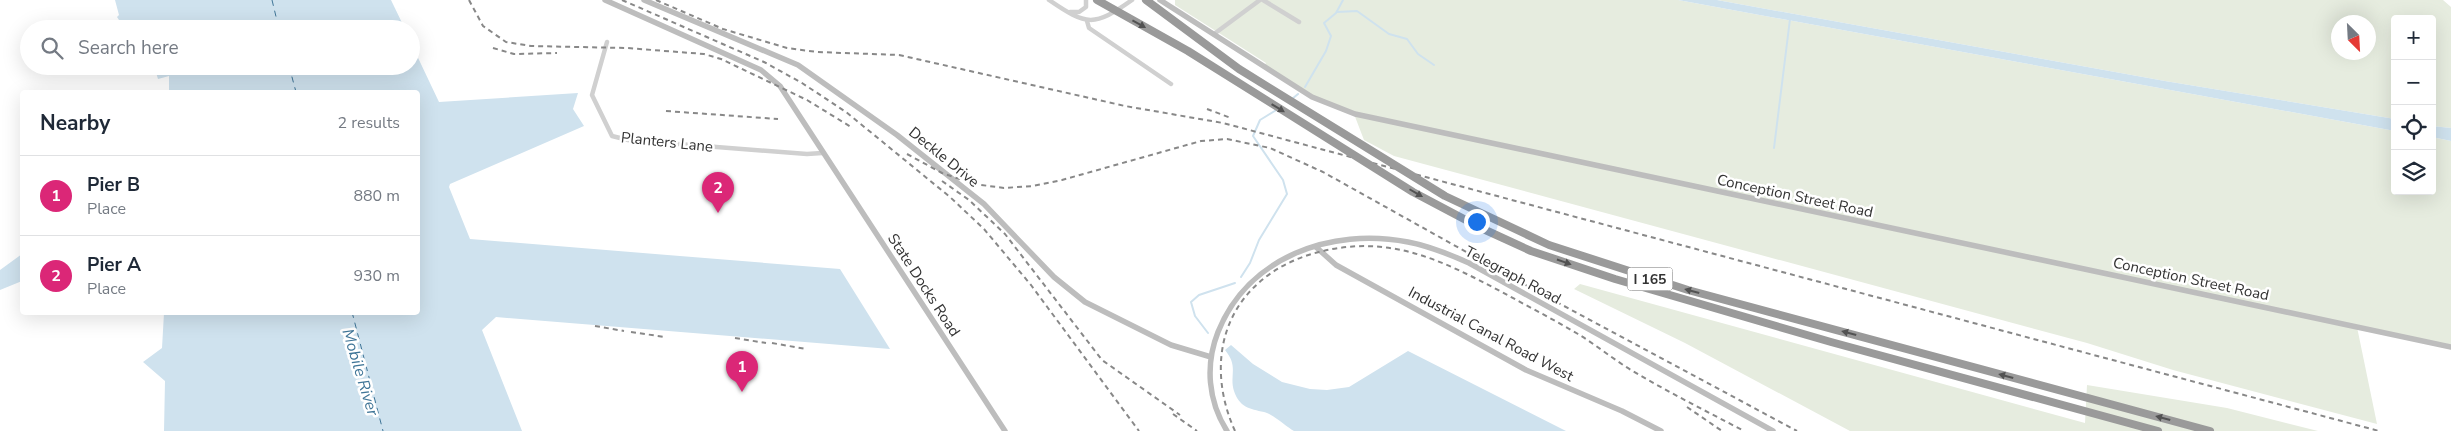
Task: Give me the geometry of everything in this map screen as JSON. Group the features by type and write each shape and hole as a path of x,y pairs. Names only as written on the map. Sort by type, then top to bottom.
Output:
{"highway":[{"name":"I 165","path":"1097,0 1188,51 1413,192 1481,228 1531,250 1615,279 1728,312 2158,431"},
{"name":"I 165","path":"1146,0 1239,69 1436,191 1549,245 1618,269 1688,290 2210,431"}],"street":[{"name":"State Docks Road","path":"605,0 761,70 780,86 1005,431"},
{"name":"Deckle Drive","path":"644,0 774,53 798,65 889,129 984,204 1054,277 1085,302 1171,345 1211,357"},
{"path":"1049,0 1066,12 1087,21 1096,22 1105,19 1132,0"},
{"path":"1066,12 1082,11 1086,7 1086,0"},
{"name":"Conception Street Road","path":"1160,0 1264,68 1312,96 1355,114 2451,347"},
{"path":"1214,34 1261,0 1299,22"},
{"path":"1087,21 1089,28 1171,84"},
{"name":"Planters Lane","path":"607,42 592,95 594,104 612,136 628,140 807,154 822,153"},
{"name":"Telegraph Road","path":"1227,431 1213,396 1211,357 1217,333 1228,309 1245,287 1275,263 1294,253 1316,246 1340,241 1398,240 1468,262 1773,431"},
{"name":"Industrial Canal Road West","path":"1316,246 1336,265 1526,370 1622,411 1661,431"}],"shaded area":[{"path":"1175,0 1678,0 2391,130 2391,195 2436,195 2436,138 2451,141 2451,347 2357,327 2377,424 2173,370 2087,343 1394,156 1364,140 1354,114 1312,97 1263,67 1266,63 1175,5"},
{"path":"1717,0 2443,0 2451,7 2451,128 2436,126 2436,15 2391,15 2391,118 2165,81"},
{"path":"1580,284 2085,423 2087,385 2227,408 2318,431 1850,431 1685,343 1574,289"}],"water":[{"path":"115,0 391,0 401,20 119,20 117,17 119,15"},
{"path":"1678,0 1717,0 2165,81 2391,118 2391,130"},
{"name":"Mobile River","path":"420,62 439,102 578,93 573,109 584,126 450,184 449,187 470,239 840,269 890,349 496,317 482,330 522,431 164,431 165,381 143,362 162,348 164,315 420,315 420,90 169,90 169,76 158,79 157,75 420,75"},
{"path":"2436,126 2451,128 2451,141 2436,138"},
{"path":"20,255 20,282 0,290 0,270"},
{"path":"1231,345 1253,364 1282,382 1310,389 1327,390 1349,387 1408,351 1566,431 1294,431 1271,415 1250,408 1239,401 1234,391 1232,361 1225,350"}],"waterway":[{"path":"1305,87 1326,51 1331,36 1324,23 1336,13 1343,0"},
{"path":"1337,12 1357,11 1389,34 1407,39 1418,54 1434,65"},
{"path":"1774,148 1790,19"},
{"path":"1292,99 1298,94"},
{"path":"1241,277 1250,263 1259,240 1287,194 1283,180 1253,136 1260,120 1278,109"},
{"path":"1208,333 1195,316 1191,302 1199,295 1235,283"}],"ferry route":[{"path":"272,0 277,20"},
{"path":"291,75 295,90"},
{"path":"353,315 383,431"}],"railway":[{"path":"469,0 483,26 506,42 531,46 627,48 704,54 721,59 807,100 851,127"},
{"path":"622,0 764,62 802,83 846,112 950,197 984,229 1031,285 1139,431"},
{"path":"656,0 723,29 787,48 817,52 899,55 1125,106 1223,123 2379,431"},
{"path":"493,48 514,54 557,53"},
{"path":"1207,109 1231,118"},
{"path":"666,111 778,119"},
{"path":"907,154 942,173 974,184 1004,188 1033,186 1062,180 1201,141 1227,139 1270,148 1323,172 1538,292 1797,431"},
{"path":"942,181 969,200 1005,234 1102,360 1180,415"},
{"path":"1235,431 1224,397 1221,362 1223,344 1228,327 1246,296 1261,280 1279,268 1298,259 1319,252 1345,247 1369,246 1392,248 1414,253 1480,280 1578,334 1624,366 1744,431"},
{"path":"595,326 624,331"},
{"path":"631,332 665,337"},
{"path":"735,338 766,343"},
{"path":"772,343 806,349"},
{"path":"1687,407 1722,431"},
{"path":"1173,414 1197,431"}],"place":[{"name":"Pier A","path":"718,213"},
{"name":"Pier B","path":"742,392"}]}
